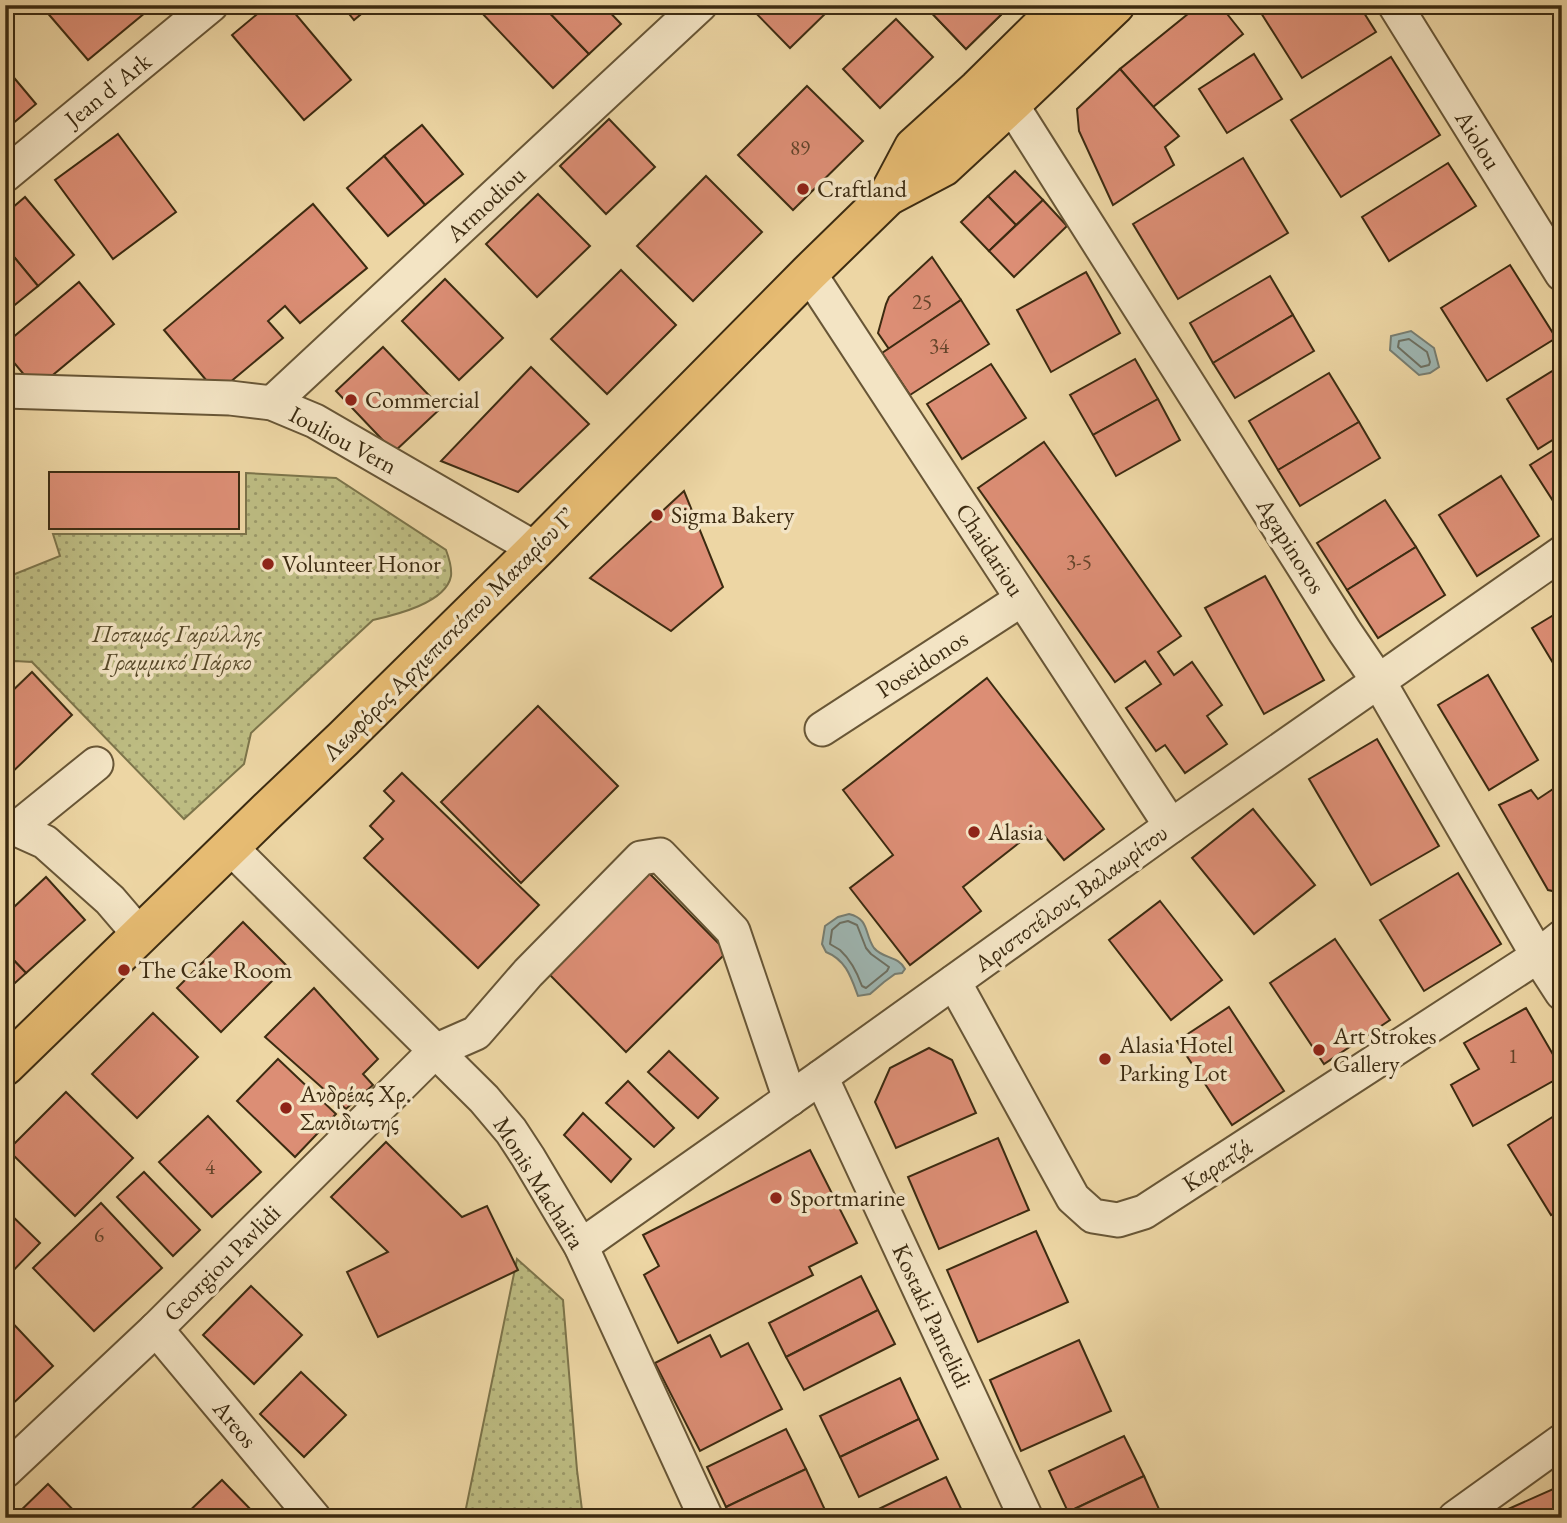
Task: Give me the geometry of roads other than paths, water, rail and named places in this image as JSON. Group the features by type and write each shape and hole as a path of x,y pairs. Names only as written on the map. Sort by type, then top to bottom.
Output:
{"main road":[{"name":"Λεωφόρος Αρχιεπισκόπου Μακαρίου Γ’","path":"888,196 914,147 978,89 1063,5"},
{"name":"Λεωφόρος Αρχιεπισκόπου Μακαρίου Γ’","path":"5,1066 353,730 888,196 943,167 1115,5"}],"street":[{"name":"Armodiou","path":"272,403 700,5"},
{"name":"Aiolou","path":"1395,5 1562,274"},
{"name":"Jean d' Ark","path":"5,175 201,8"},
{"name":"Agapinoros","path":"1012,104 1345,632 1550,947 1562,993"},
{"name":"Chaidariou","path":"809,273 1171,826"},
{"name":"Iouliou Vern","path":"5,391 230,398 272,403 315,421 536,549"},
{"name":"Αριστοτέλους Βαλαωρίτου","path":"581,1246 1171,826 1562,553"},
{"name":"Poseidonos","path":"822,729 1022,599"},
{"path":"96,764 11,826 45,842 110,900 140,935"},
{"name":"Monis Machaira","path":"230,848 484,1099 510,1131 581,1246 706,1518"},
{"path":"435,1051 476,1033 528,972 641,858 660,855 733,931 790,1099"},
{"name":"Καρατζά","path":"954,982 1073,1198 1093,1216 1118,1220 1144,1212 1550,947"},
{"name":"Georgiou Pavlidi","path":"5,1471 156,1329 435,1051"},
{"name":"Kostaki Pantelidi","path":"821,1077 1026,1518"},
{"name":"Areos","path":"156,1329 314,1518"},
{"path":"1455,1518 1562,1441"}],"water":[{"path":"1411,331 1434,348 1439,367 1430,373 1419,375 1390,350 1391,336"},
{"path":"849,914 864,923 874,948 899,962 905,969 870,994 858,996 847,970 833,955 826,952 822,944 825,926 838,917"}],"place":[{"name":"Craftland","path":"803,189"},
{"name":"Commercial","path":"351,400"},
{"name":"Sigma Bakery","path":"657,515"},
{"name":"Volunteer Honor","path":"268,564"},
{"name":"Alasia","path":"974,832"},
{"name":"The Cake Room","path":"124,970"},
{"name":"Art Strokes Gallery","path":"1319,1050"},
{"name":"Alasia Hotel Parking Lot","path":"1105,1059"},
{"name":"Ανδρέας Χρ. Σανιδιωτης","path":"286,1108"},
{"name":"Sportmarine","path":"776,1198"}],"park label":[{"name":"Ποταμός Γαρύλλης Γραμμικό Πάρκο","path":"177,648"}]}
